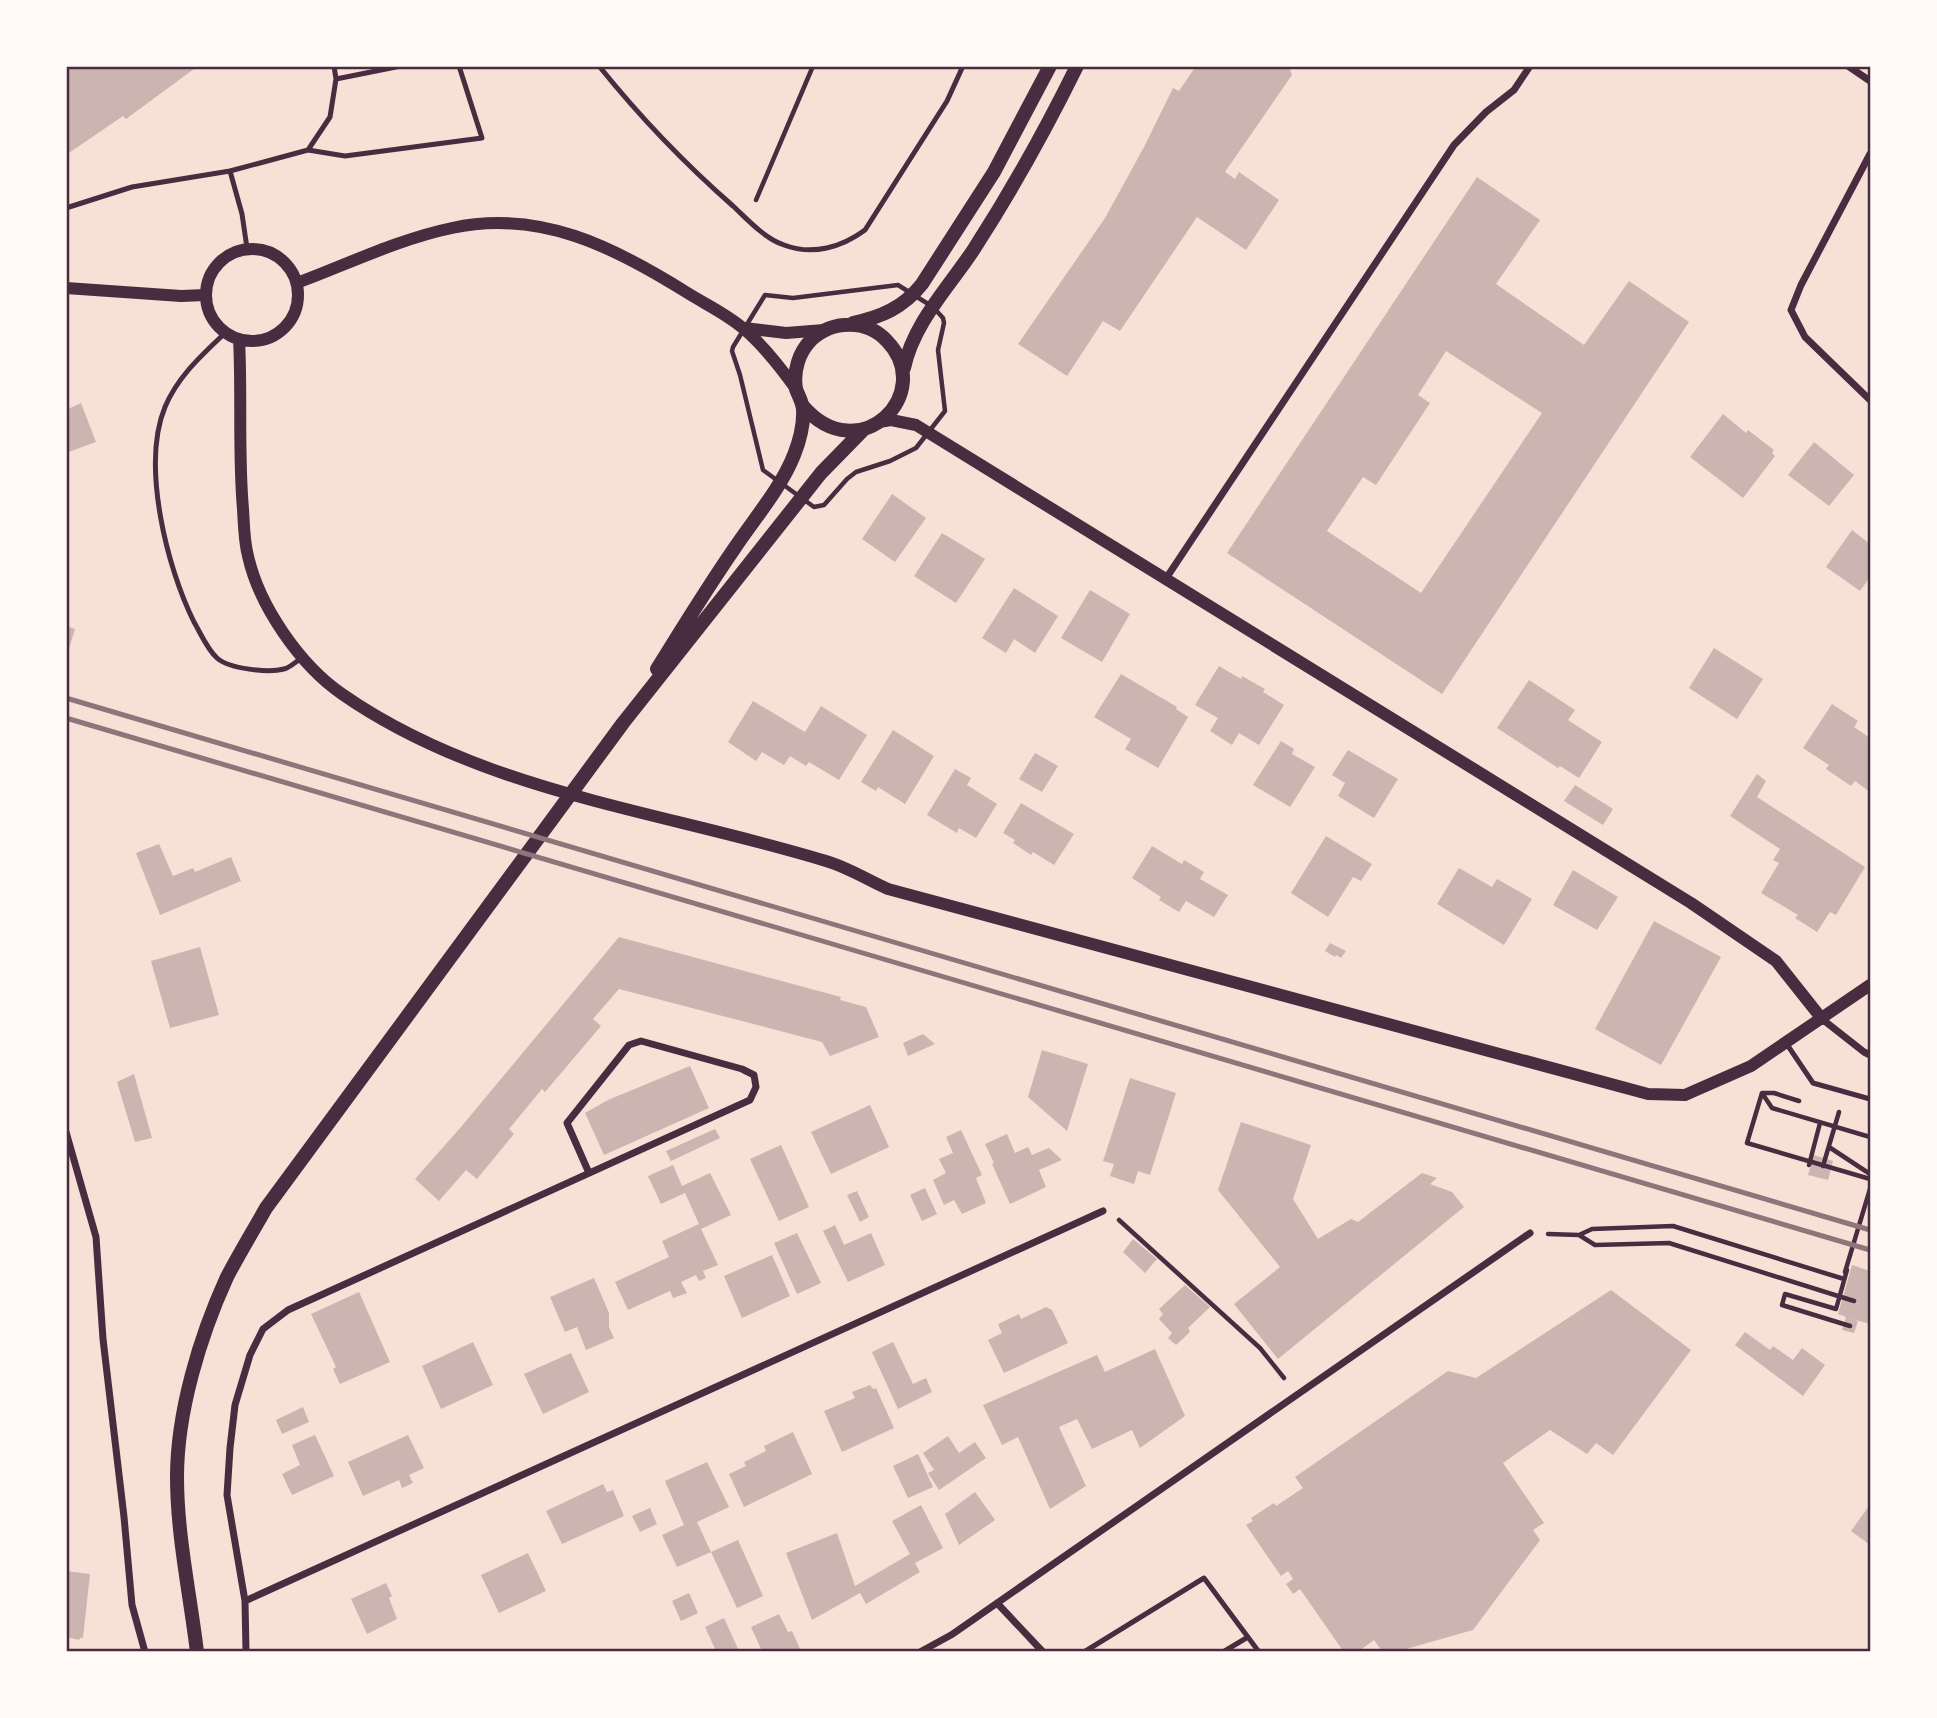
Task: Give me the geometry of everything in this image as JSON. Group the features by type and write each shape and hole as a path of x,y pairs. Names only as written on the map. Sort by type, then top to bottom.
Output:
{"main road":[{"path":"1050,66 994,172 914,295 878,318 824,330 810,341 800,355 795,372 796,389 803,405 814,419 830,428 847,431 864,429 879,422 897,401 902,388 909,346 918,327 1005,200 1077,66"},
{"path":"849,324 875,331 886,339 899,357 903,374"},
{"path":"624,723 710,582 779,483 801,437 803,405"},
{"path":"197,1651 177,1478 184,1411 202,1341 228,1277 266,1208 624,723 801,498 833,459 864,429"}],"street":[{"path":"1165,580 1454,145 1514,90 1530,66"},
{"path":"1848,66 1871,82"},
{"path":"1871,154 1801,285 1791,310 1805,337 1871,400"},
{"path":"297,283 399,244 454,227 512,224 561,229 603,245 649,268 744,328 796,389"},
{"path":"247,248 273,253 284,260 297,283 299,297 296,311 279,333 267,339 239,339 225,333 208,310 205,295 212,269 233,252 247,248"},
{"path":"66,288 181,296 205,295"},
{"path":"744,328 786,333 824,330"},
{"path":"239,339 240,477 248,557 261,596 303,657 340,693 381,718 454,755 606,803 829,861 888,889 1648,1094 1685,1094 1751,1066 1871,985"},
{"path":"879,422 903,421 929,433 1691,903 1776,961 1822,1019 1871,1055"},
{"path":"246,1651 245,1601 227,1495 235,1405 250,1355 263,1329 288,1310 750,1100 756,1087 754,1075 641,1041 629,1045 567,1124 589,1173"},
{"path":"66,1132 96,1237 103,1339 132,1605 145,1651"},
{"path":"245,1601 1103,1211"},
{"path":"920,1651 951,1635 1530,1233"},
{"path":"997,1603 1043,1651"}],"lane":[{"path":"308,150 330,117 336,79 334,66"},
{"path":"336,79 401,66"},
{"path":"66,208 132,187 230,172 308,150 345,156 482,138 458,66"},
{"path":"599,66 684,164 747,220 784,245 808,250 831,248 849,242 865,230 947,101 963,66"},
{"path":"230,172 242,214 247,248"},
{"path":"225,333 184,375 165,407 157,436 157,496 167,554 184,603 218,660 242,668 263,670 284,669 303,657"},
{"path":"1786,1043 1813,1083 1871,1099"},
{"path":"1084,1651 1204,1578 1259,1651"},
{"path":"1223,1651 1248,1637"}],"path":[{"path":"747,220 813,66"},
{"path":"898,285 933,307 943,318 944,324 938,349 946,406 916,448 856,472 824,505 814,507 763,470 732,351 765,295 793,298 898,285"},
{"path":"1800,1101 1774,1093 1762,1093 1747,1143 1862,1176 1871,1176"},
{"path":"1772,1108 1871,1138"},
{"path":"1826,1109 1845,1114"},
{"path":"1823,1166 1839,1112"},
{"path":"1809,1166 1820,1123"},
{"path":"1829,1147 1871,1176"},
{"path":"1831,1320 1871,1189"},
{"path":"1103,1211 1122,1222 1260,1348 1275,1365"},
{"path":"1579,1236 1592,1229 1673,1226 1844,1279"},
{"path":"1530,1233 1579,1236 1595,1245 1669,1243 1854,1301"},
{"path":"1836,1309 1785,1294 1782,1305 1847,1325 1832,1319 1836,1309 1847,1270"}],"building":[{"path":"66,66 198,66 126,119 123,116 66,155"},
{"path":"1196,66 1292,66 1292,75 1225,172 1235,179 1239,172 1279,200 1246,250 1197,217 1120,331 1103,321 1067,376 1018,344 1105,218 1173,88 1179,91"},
{"path":"1477,177 1540,220 1496,284 1584,345 1629,281 1689,322 1442,694 1227,553","holes":["1446,351 1542,413 1421,593 1327,531 1363,477 1376,485 1430,403 1418,395"]},
{"path":"81,403 96,442 66,453 66,410"},
{"path":"1723,414 1746,433 1748,430 1774,450 1772,453 1775,456 1743,498 1690,457"},
{"path":"1814,442 1854,475 1829,506 1788,475"},
{"path":"892,494 926,518 895,562 862,539"},
{"path":"1852,530 1870,544 1870,577 1860,591 1826,567"},
{"path":"942,533 985,559 956,603 914,576"},
{"path":"1014,588 1058,616 1035,653 1014,639 1006,653 982,638"},
{"path":"1090,590 1130,614 1102,662 1061,638"},
{"path":"66,626 75,629 67,655 66,655"},
{"path":"1714,648 1763,679 1737,719 1689,688"},
{"path":"1219,666 1265,689 1263,692 1284,705 1259,745 1239,733 1232,745 1210,731 1218,718 1195,705"},
{"path":"1121,674 1177,707 1176,709 1188,717 1158,768 1125,749 1131,739 1094,717"},
{"path":"1529,680 1575,710 1568,720 1602,742 1579,778 1560,766 1558,768 1497,728"},
{"path":"753,701 805,732 821,706 867,735 839,780 809,762 806,766 790,756 784,765 762,752 756,761 728,742"},
{"path":"1832,704 1858,721 1854,727 1870,738 1870,792 1855,781 1851,786 1826,769 1829,765 1803,748"},
{"path":"893,730 934,756 905,804 878,787 876,791 861,782"},
{"path":"1281,741 1294,749 1292,754 1315,767 1290,807 1253,785"},
{"path":"1348,750 1398,779 1374,818 1338,796 1345,783 1332,775"},
{"path":"1035,753 1058,766 1042,792 1019,779"},
{"path":"955,769 971,778 967,785 997,804 976,838 959,828 957,833 927,815"},
{"path":"1757,774 1766,781 1757,797 1865,867 1836,915 1830,912 1817,932 1795,918 1798,915 1761,893 1779,863 1773,860 1780,849 1730,816"},
{"path":"1575,785 1613,809 1603,825 1564,801"},
{"path":"1021,803 1074,834 1054,865 1033,852 1031,855 1003,833"},
{"path":"1326,836 1372,864 1361,881 1353,877 1328,917 1291,893"},
{"path":"159,844 173,876 193,868 195,872 231,857 241,881 160,915 136,853"},
{"path":"1152,846 1182,864 1184,860 1204,872 1200,879 1228,895 1214,917 1186,901 1179,912 1132,878"},
{"path":"1459,868 1492,887 1497,879 1532,899 1504,945 1437,904"},
{"path":"1573,870 1618,897 1597,930 1553,905"},
{"path":"1654,921 1721,957 1661,1065 1595,1029"},
{"path":"619,937 841,997 840,1000 866,1007 879,1037 830,1056 822,1042 619,989 593,1019 601,1026 545,1092 542,1089 509,1129 514,1134 477,1179 466,1170 439,1201 415,1179"},
{"path":"1330,943 1346,951 1341,958 1325,951"},
{"path":"200,947 219,1015 170,1028 151,961"},
{"path":"923,1034 935,1044 908,1056 903,1043"},
{"path":"1042,1050 1088,1064 1067,1131 1028,1097"},
{"path":"690,1066 709,1108 604,1155 585,1113 608,1100"},
{"path":"134,1074 152,1138 135,1142 117,1082"},
{"path":"1130,1078 1176,1093 1150,1175 1138,1171 1134,1184 1110,1176 1114,1164 1103,1161"},
{"path":"870,1105 889,1147 831,1174 811,1132"},
{"path":"1241,1122 1311,1145 1293,1199 1318,1239 1351,1219 1358,1222 1422,1173 1437,1178 1430,1184 1452,1192 1464,1207 1278,1359 1234,1304 1280,1267 1218,1190"},
{"path":"715,1129 720,1138 671,1161 666,1151"},
{"path":"961,1130 982,1175 976,1178 986,1203 962,1214 954,1200 944,1205 933,1180 946,1173 939,1159 953,1153 946,1137"},
{"path":"1007,1134 1015,1153 1028,1147 1032,1155 1049,1148 1062,1160 1039,1170 1046,1187 1010,1204 985,1144"},
{"path":"781,1145 809,1207 779,1221 750,1159"},
{"path":"1814,1155 1833,1161 1828,1180 1808,1175"},
{"path":"673,1165 682,1186 710,1173 731,1215 701,1229 718,1265 703,1271 706,1278 699,1281 696,1275 681,1282 687,1293 673,1298 670,1291 628,1310 615,1282 669,1257 662,1241 699,1224 685,1193 661,1204 648,1176"},
{"path":"925,1188 937,1214 922,1221 910,1195"},
{"path":"857,1191 869,1217 860,1222 847,1195"},
{"path":"835,1225 844,1245 871,1233 885,1265 848,1282 823,1231"},
{"path":"797,1233 821,1283 797,1294 774,1243"},
{"path":"1133,1239 1157,1259 1145,1273 1123,1252"},
{"path":"772,1255 790,1296 742,1318 724,1276"},
{"path":"1852,1265 1870,1271 1870,1324 1849,1318 1858,1321 1854,1333 1842,1330 1846,1317 1838,1314"},
{"path":"594,1278 609,1313 609,1327 614,1338 586,1350 577,1327 565,1332 550,1297"},
{"path":"1185,1285 1210,1307 1188,1328 1190,1332 1176,1345 1168,1338 1172,1333 1159,1319 1163,1314 1159,1309"},
{"path":"1611,1290 1691,1350 1613,1455 1596,1443 1587,1454 1550,1430 1503,1463 1544,1523 1533,1530 1540,1540 1473,1630 1399,1651 1382,1651 1374,1640 1359,1651 1343,1651 1300,1589 1293,1594 1286,1584 1293,1579 1288,1571 1281,1576 1246,1525 1253,1521 1251,1518 1303,1488 1295,1477 1448,1371 1476,1378"},
{"path":"359,1292 390,1362 340,1384 333,1369 336,1367 311,1314"},
{"path":"1046,1307 1052,1310 1068,1343 1004,1373 988,1340 1002,1333 998,1324 1019,1314 1021,1319"},
{"path":"1745,1332 1770,1350 1773,1346 1793,1360 1802,1348 1825,1365 1803,1396 1735,1345"},
{"path":"473,1342 493,1385 441,1409 422,1366"},
{"path":"893,1342 913,1384 926,1378 932,1392 898,1409 872,1352"},
{"path":"1155,1349 1185,1416 1140,1448 1132,1430 1092,1449 1077,1419 1059,1427 1086,1486 1050,1509 1018,1437 1002,1445 983,1405 1097,1355 1105,1372"},
{"path":"571,1353 589,1392 543,1414 524,1374"},
{"path":"870,1385 873,1389 876,1388 894,1428 842,1452 824,1411 855,1398 852,1392"},
{"path":"303,1407 309,1422 282,1434 276,1420"},
{"path":"793,1432 812,1474 744,1507 729,1474 746,1466 744,1462 766,1451 764,1446"},
{"path":"315,1435 334,1476 292,1495 282,1474 300,1465 292,1445"},
{"path":"408,1435 424,1468 409,1475 413,1483 402,1488 399,1480 363,1496 348,1462"},
{"path":"948,1436 959,1453 975,1442 986,1458 939,1490 928,1473 934,1470 923,1453"},
{"path":"918,1454 933,1487 908,1498 893,1466"},
{"path":"707,1462 729,1507 697,1522 711,1552 677,1567 662,1535 684,1525 665,1481"},
{"path":"603,1484 607,1492 613,1490 624,1516 562,1544 546,1511"},
{"path":"975,1492 995,1520 959,1545 945,1514"},
{"path":"921,1505 943,1548 915,1563 920,1572 866,1604 860,1593 812,1620 786,1553 837,1533 855,1586 910,1554 892,1521"},
{"path":"1870,1507 1870,1545 1851,1531"},
{"path":"650,1508 657,1524 640,1532 632,1516"},
{"path":"738,1540 763,1596 737,1608 711,1552"},
{"path":"528,1553 546,1591 499,1613 481,1575"},
{"path":"66,1571 90,1574 83,1638 79,1640 66,1637"},
{"path":"386,1583 397,1619 367,1634 351,1599"},
{"path":"689,1593 698,1613 681,1621 672,1601"},
{"path":"779,1614 788,1632 792,1631 801,1651 762,1651 751,1627"},
{"path":"724,1618 739,1651 716,1651 705,1627"}],"railway":[{"path":"66,698 1870,1230"},
{"path":"66,718 1870,1250"}]}
